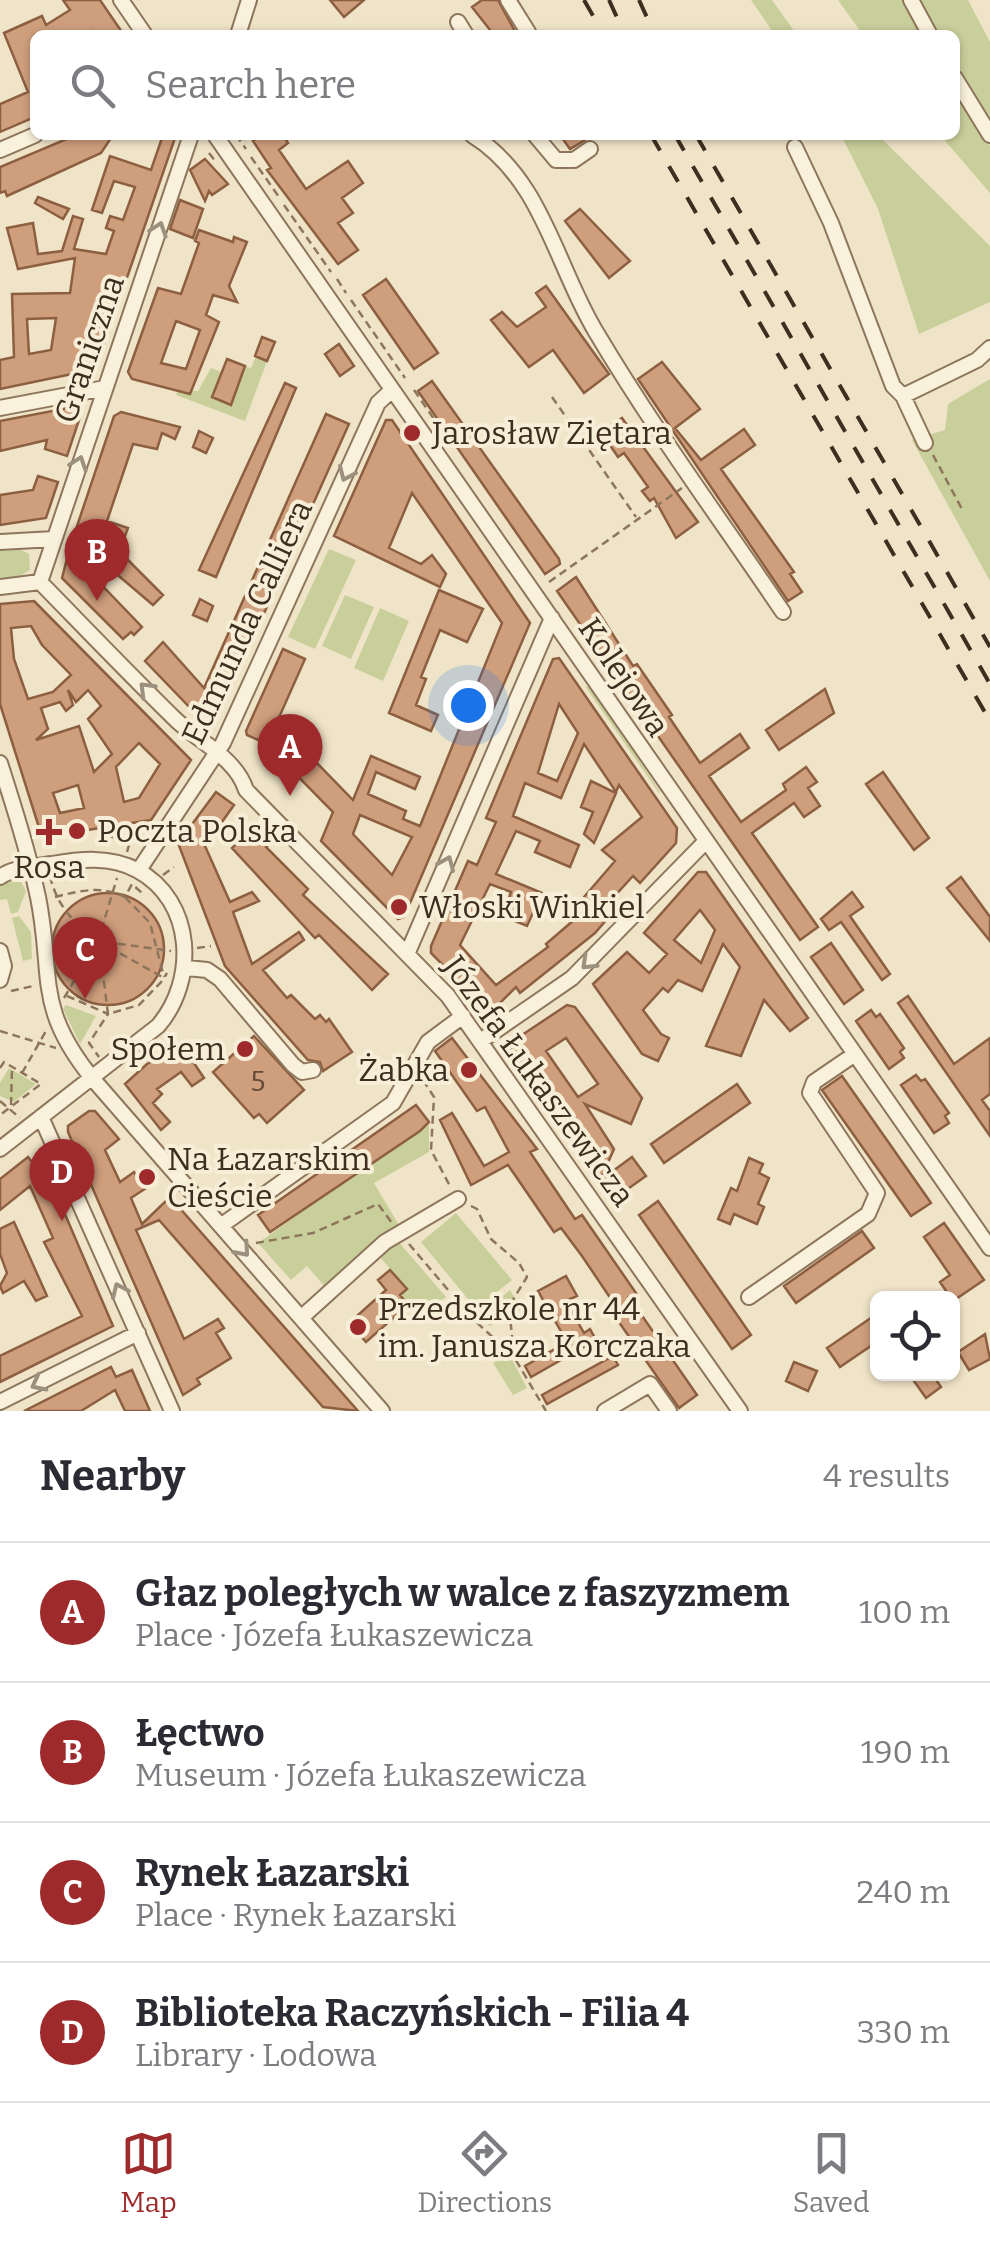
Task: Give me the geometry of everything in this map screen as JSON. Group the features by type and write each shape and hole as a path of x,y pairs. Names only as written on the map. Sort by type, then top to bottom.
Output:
{"street":[{"path":"121,0 142,30"},
{"path":"240,30 249,0"},
{"path":"508,0 527,30"},
{"path":"911,0 927,30"},
{"path":"960,86 990,135"},
{"path":"0,150 30,137"},
{"name":"Graniczna","path":"40,582 189,140"},
{"name":"Kolejowa","path":"218,140 704,843 990,1248"},
{"path":"486,140 531,196 596,333 783,612"},
{"path":"538,140 556,160 574,160 590,150"},
{"path":"795,147 831,224 893,386 903,396 925,443"},
{"path":"903,396 977,360 990,348"},
{"path":"0,408 105,388"},
{"name":"Edmunda Calliera","path":"139,870 217,754 378,402 392,390"},
{"path":"0,542 54,538"},
{"path":"0,587 40,582"},
{"name":"Józefa Łukaszewicza","path":"40,582 181,725 243,780 246,790 408,952 463,1016 740,1411"},
{"path":"408,952 552,618"},
{"path":"0,763 31,867 45,983 54,1015 74,1054 382,1411"},
{"path":"482,1040 572,978 704,843"},
{"path":"0,877 31,867 91,859 139,870 149,890 178,918 179,950 187,968 165,1017 0,1149"},
{"path":"0,951 4,966 0,980"},
{"path":"187,968 214,973 293,1065 302,1072 313,1070"},
{"path":"222,1225 393,1103 428,1042 463,1016"},
{"path":"749,1297 868,1214 876,1199 877,1193 810,1093 814,1082 855,1054"},
{"path":"41,1117 172,1411"},
{"path":"302,1317 400,1233 458,1199"},
{"path":"0,1402 138,1333"},
{"path":"605,1411 650,1384 669,1411"}],"path":[{"path":"240,140 246,149"},
{"path":"252,156 279,197"},
{"path":"284,205 331,272"},
{"path":"337,279 346,293"},
{"path":"351,300 405,378"},
{"path":"414,390 452,445"},
{"path":"552,398 637,518"},
{"path":"925,443 963,511"},
{"path":"549,582 693,480"},
{"path":"22,1073 98,941 129,846 106,834"},
{"path":"48,864 55,897 75,923 98,941 164,978"},
{"path":"136,904 174,867"},
{"path":"125,897 132,884 149,890"},
{"path":"55,897 85,890 112,891 136,904 150,923 164,978"},
{"path":"98,941 108,1014 88,1043 106,1066"},
{"path":"42,952 98,941 159,952 211,946"},
{"path":"66,995 82,1006 108,1014 139,1005 164,978 179,950"},
{"path":"0,993 45,983"},
{"path":"0,1031 74,1054"},
{"path":"0,1068 4,1062 41,1084 0,1115"},
{"path":"10,1107 12,1066"},
{"path":"414,1066 434,1097 431,1150 458,1199 478,1209 490,1239 519,1263 527,1276 509,1306 514,1356"},
{"path":"0,1101 16,1114"},
{"path":"252,1243 313,1232 378,1204 477,1323 514,1356 546,1411"},
{"path":"477,1323 513,1300"}],"green space":[{"path":"751,0 772,0 793,30 772,30"},
{"path":"838,0 903,0 918,30 859,30"},
{"path":"917,0 968,0 990,42 990,125 960,77 960,30 932,30"},
{"path":"960,97 990,146 990,193 944,140 960,140"},
{"path":"844,140 883,140 990,246 990,302 919,334 878,209"},
{"path":"256,356 267,361 245,421 176,395 178,390 198,391 211,368 222,372 212,397 231,404 245,366 251,368"},
{"path":"990,379 990,581 912,440 945,430 948,404"},
{"path":"329,549 356,560 315,649 288,637"},
{"path":"21,550 29,554 30,570 20,576 0,578 0,551"},
{"path":"345,595 374,607 351,659 322,646"},
{"path":"380,608 409,621 383,681 354,668"},
{"path":"585,686 592,688 659,793"},
{"path":"18,876 26,891 18,912 11,914 7,899 0,900 0,884"},
{"path":"19,916 31,932 32,959 23,961 12,918"},
{"path":"66,1005 96,1016 80,1044 63,1009"},
{"path":"9,1068 36,1084 14,1102 0,1096 0,1083"},
{"path":"429,1122 429,1152 374,1183 400,1227 325,1287 307,1266 291,1280 258,1243"},
{"path":"456,1213 512,1280 476,1309 421,1242"},
{"path":"397,1240 446,1297 429,1309 422,1303 415,1310 400,1295 407,1288 379,1256"},
{"path":"510,1290 522,1309 490,1326 477,1317"},
{"path":"509,1354 527,1388 513,1395 493,1363"}],"building":[{"path":"63,0 100,0 121,30 30,30 30,119 0,132 0,104 28,92 4,33 42,16 46,25 70,10"},
{"path":"330,0 364,0 344,17"},
{"path":"482,0 498,0 514,30 490,30 472,7"},
{"path":"64,140 110,140 101,153 7,196 5,191 0,193 0,167"},
{"path":"161,140 174,140 97,365 91,370 0,389 0,360 14,357 12,294 70,293 75,258 18,269 7,228 33,223 38,254 62,251 73,216 83,219 74,249 106,254 114,231 106,228 110,216 123,220 135,187 114,181 102,213 92,210 110,156 151,170","holes":["56,318 51,350 29,354 27,319"]},
{"path":"286,140 288,143 279,150 306,189 348,161 363,183 342,198 353,213 338,223 358,250 338,264 267,170 271,168 253,141"},
{"path":"564,140 585,140 570,149"},
{"path":"205,159 228,184 212,195 209,191 205,201 190,170"},
{"path":"38,197 69,209 63,219 35,203"},
{"path":"180,200 203,209 193,238 170,229"},
{"path":"580,209 630,261 609,278 565,221"},
{"path":"199,230 233,242 234,237 247,242 229,286 237,302 213,295 206,315 219,322 190,394 132,379 128,372 158,288 181,294 199,243 195,241","holes":["176,321 200,330 186,369 161,363"]},
{"path":"386,279 438,353 414,369 363,295"},
{"path":"546,286 609,374 584,393 553,350 529,367 491,320 502,312 517,327 546,307 536,293"},
{"path":"262,337 275,342 267,361 255,356"},
{"path":"339,344 354,366 340,376 325,354"},
{"path":"227,359 245,366 231,405 212,397"},
{"path":"662,362 700,409 675,428 701,460 744,429 755,445 721,469 794,572 790,574 802,592 788,601 638,379"},
{"path":"432,381 559,559 560,564 545,574 418,391"},
{"path":"285,383 296,388 216,577 199,570"},
{"path":"78,406 82,411 67,456 45,449 47,440 0,451 0,421"},
{"path":"121,412 180,427 175,439 162,433 157,449 133,444 107,521 128,528 119,552 99,545 95,556 73,538 114,416"},
{"path":"326,414 349,424 222,707 211,703 198,716 145,661 163,642 204,688"},
{"path":"622,418 698,522 676,538 654,498 650,501 642,491 648,487 624,453 618,457 601,432"},
{"path":"386,420 392,420 530,623 404,917 398,919 321,841 333,812 265,743 246,731 283,649 305,659 277,722 353,800 371,756 420,777 415,789 376,772 368,794 406,811 403,819 420,826 502,623 412,493 389,548 421,564 432,555 446,574 440,587 334,536","holes":["360,815 412,837 392,875 353,834"]},
{"path":"199,431 213,438 206,453 193,447"},
{"path":"38,476 58,482 46,518 0,525 0,495 33,490"},
{"path":"69,551 142,627 134,635 131,632 123,639 62,578"},
{"path":"120,552 163,595 153,605 113,571"},
{"path":"576,577 633,666 637,664 672,715 669,717 700,763 740,734 749,748 709,776 741,822 786,790 783,784 806,767 817,782 808,788 820,806 804,817 794,803 752,833 818,927 800,940 557,591"},
{"path":"439,590 483,609 467,642 440,630 421,677 426,679 416,705 438,715 431,731 389,713"},
{"path":"200,599 213,606 207,621 193,615"},
{"path":"34,601 191,760 151,820 42,837 0,704 0,604","holes":["31,626 42,645 71,675 53,692 28,699 14,659 11,628","68,690 76,702 88,690 101,706 88,719 112,754 94,772 79,726 36,740 48,729 41,708 60,702 66,711 73,705","139,743 160,764 139,798 124,802 116,767","78,785 84,808 60,813 53,793"]},
{"path":"559,658 677,828 676,843 640,883 633,876 601,911 608,918 595,933 520,993 516,987 490,1013 431,953 431,946 468,861 477,865 496,822 486,818 553,659","holes":["559,704 578,733 557,781 538,773","584,744 616,792 619,785 642,817 602,850 615,861 584,897 591,903 546,944 548,947 496,985 460,945 490,884 511,892 503,916 527,926 542,893 496,874 516,831 540,841 535,852 570,867 579,845 513,816 525,783 561,798"]},
{"path":"825,689 834,713 779,750 766,730"},
{"path":"883,772 929,838 914,850 866,784"},
{"path":"591,781 616,793 594,843 584,834 593,812 581,807"},
{"path":"216,792 234,805 205,846 230,902 252,892 259,901 233,912 252,964 299,932 304,940 263,970 287,998 291,995 315,1019 320,1015 326,1022 329,1019 352,1052 323,1071 320,1062 308,1060 225,966 178,843"},
{"path":"255,826 271,842 266,847 308,889 303,895 388,974 372,990 319,935 315,938 232,848"},
{"path":"698,872 706,872 808,1018 790,1031 764,1000 741,1056 706,1046 740,967 723,944 702,991 678,980 668,992 663,988 643,1010 661,1034 669,1038 658,1061 642,1054 593,984 627,952 649,973 667,954 644,933","holes":["700,910 715,930 701,963 674,940"]},
{"path":"961,877 990,917 990,941 947,888"},
{"path":"852,892 863,907 850,916 890,974 882,980 841,922 829,930 821,919"},
{"path":"108,893 129,897 148,909 160,928 164,949 160,970 148,989 129,1001 108,1005 87,1001 68,989 56,970 52,949 56,928 68,909 87,897"},
{"path":"831,943 863,990 844,1004 811,957"},
{"path":"908,996 954,1064 990,1038 990,1094 982,1100 990,1111 990,1136 898,1003"},
{"path":"567,1005 575,1007 642,1098 631,1124 585,1104 614,1149 601,1178 511,1049 513,1041","holes":["566,1038 598,1084 578,1097 546,1051"]},
{"path":"871,1010 876,1017 880,1014 904,1048 900,1052 904,1058 889,1069 856,1021"},
{"path":"254,1036 304,1090 267,1123 259,1114 254,1118 213,1072"},
{"path":"452,1038 537,1149 530,1152 575,1219 582,1215 636,1293 629,1297 697,1395 679,1408 609,1308 615,1305 582,1256 561,1228 554,1232 508,1165 471,1185 440,1120 452,1113 484,1166 509,1152 485,1107 477,1111 435,1051"},
{"path":"181,1044 204,1078 192,1086 181,1072 157,1089 162,1094 153,1103 170,1122 161,1130 125,1084 147,1064"},
{"path":"916,1075 921,1081 925,1079 949,1113 945,1116 949,1123 934,1133 901,1085"},
{"path":"842,1076 931,1203 911,1216 822,1090"},
{"path":"737,1084 750,1103 664,1163 651,1144"},
{"path":"416,1105 429,1122 420,1131 270,1232 258,1215"},
{"path":"95,1111 119,1139 105,1150 120,1182 134,1172 138,1179 147,1172 154,1183 131,1198 142,1224 170,1197 358,1411 323,1407 159,1220 136,1230 184,1339 218,1319 224,1328 216,1333 231,1358 197,1379 200,1384 183,1395 68,1132 68,1126"},
{"path":"28,1157 55,1191 113,1326 0,1382 0,1356 82,1316 44,1242 53,1238 30,1186 0,1210 0,1179"},
{"path":"632,1157 646,1176 615,1198 602,1179"},
{"path":"749,1158 763,1164 759,1173 769,1178 758,1204 764,1207 757,1224 734,1214 730,1224 718,1219 731,1188 737,1191"},
{"path":"658,1201 751,1335 732,1349 639,1215"},
{"path":"14,1222 47,1296 36,1301 24,1281 3,1293 0,1286 7,1273 0,1254 0,1229"},
{"path":"944,1223 984,1280 960,1296 960,1291 946,1291 940,1282 950,1275 924,1237"},
{"path":"862,1231 874,1248 796,1303 784,1286"},
{"path":"390,1270 407,1289 400,1295 408,1305 366,1342 349,1323 386,1290 378,1280"},
{"path":"566,1276 577,1296 566,1301 584,1333 590,1329 596,1340 531,1377 525,1366 567,1342 538,1291"},
{"path":"870,1318 870,1346 840,1367 827,1348"},
{"path":"985,1334 990,1359 969,1370 960,1351"},
{"path":"613,1356 618,1365 547,1404 542,1395"},
{"path":"794,1362 817,1371 808,1391 786,1381"},
{"path":"111,1367 116,1377 132,1370 150,1411 125,1411 115,1390 81,1411 24,1411"},
{"path":"914,1381 937,1381 941,1387 926,1398"}],"railway":[{"path":"584,0 601,30"},
{"path":"609,0 623,30"},
{"path":"639,0 653,30"},
{"path":"654,140 990,721"},
{"path":"678,140 990,684"},
{"path":"699,140 990,647"}],"place":[{"name":"Jarosław Ziętara","path":"412,433"},
{"name":"Łęctwo","path":"97,601"},
{"name":"Głaz poległych w walce z faszyzmem","path":"290,796"},
{"name":"Poczta Polska","path":"77,831"},
{"name":"Rosa","path":"49,832"},
{"name":"Włoski Winkiel","path":"399,907"},
{"name":"Rynek Łazarski","path":"85,999"},
{"name":"Społem","path":"245,1049"},
{"name":"Żabka","path":"469,1070"},
{"name":"Na Łazarskim Cieście","path":"147,1177"},
{"name":"Biblioteka Raczyńskich - Filia 4","path":"62,1221"},
{"name":"Przedszkole nr 44 im. Janusza Korczaka","path":"358,1327"}]}
